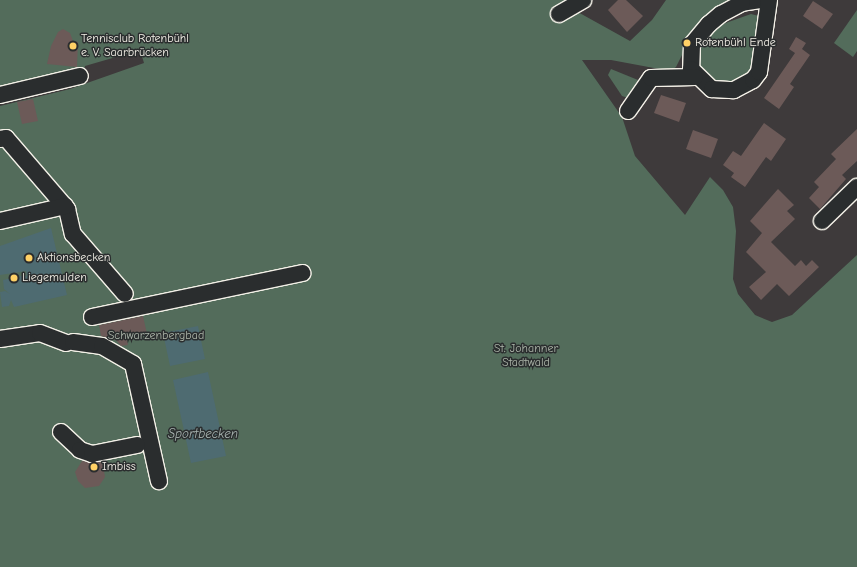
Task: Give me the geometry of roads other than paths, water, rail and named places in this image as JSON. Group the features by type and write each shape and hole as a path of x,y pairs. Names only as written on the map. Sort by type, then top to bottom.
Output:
{"street":[{"path":"559,14 582,0"},
{"path":"760,0 742,2 721,14 698,36 689,59 696,76 712,89 723,92 734,90 753,80 762,61 769,0"},
{"path":"0,95 80,76"},
{"path":"628,110 651,78 696,76"},
{"path":"0,139 6,138 65,206 73,234 124,294"},
{"path":"822,221 857,187"},
{"path":"0,221 65,206"},
{"path":"92,317 302,273"},
{"path":"0,339 40,333 70,342 102,346 133,364 159,481"},
{"path":"61,432 80,450 92,454 137,445"}],"water":[{"name":"Aktionsbecken","path":"51,228 67,295 14,307 11,300 9,306 2,307 0,292 5,291 10,294 4,289 3,280 25,275 27,277 26,271 0,275 0,246"},
{"path":"198,326 205,359 170,366 163,333"},
{"name":"Sportbecken","path":"208,372 226,456 191,463 173,380"}],"place":[{"name":"Rotenbühl Ende","path":"687,43"},
{"name":"Tennisclub Rotenbühl e. V. Saarbrücken","path":"73,46"},
{"name":"Aktionsbecken","path":"29,258"},
{"name":"Liegemulden","path":"14,278"},
{"name":"Imbiss","path":"94,467"}],"park label":[{"name":"Schwarzenbergbad","path":"156,336"},
{"name":"St. Johanner Stadtwald","path":"526,356"}]}
